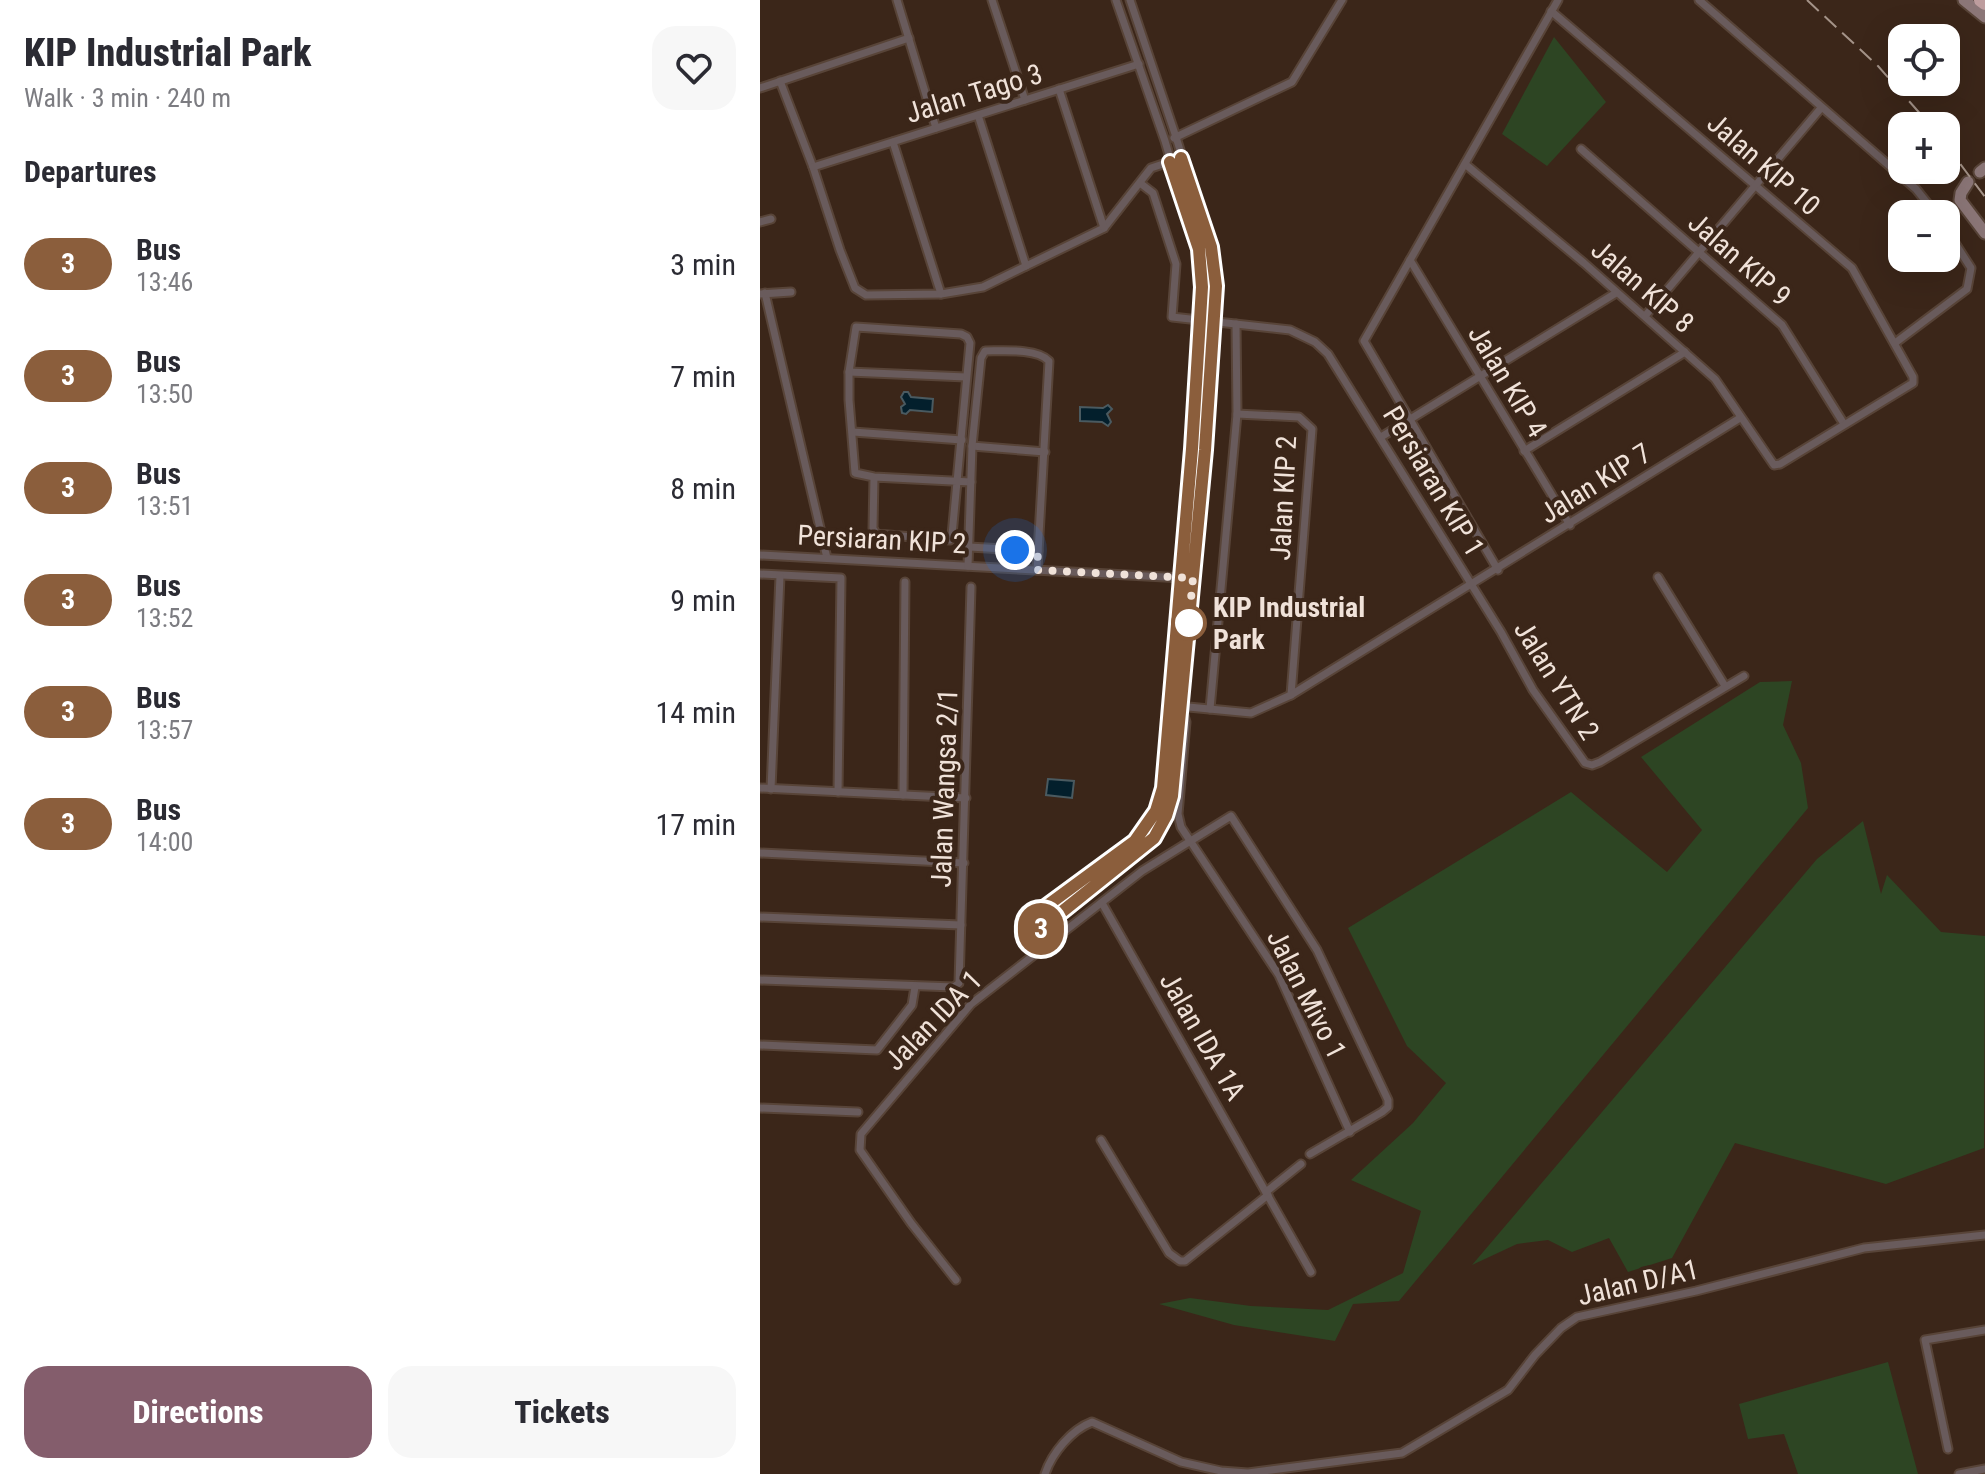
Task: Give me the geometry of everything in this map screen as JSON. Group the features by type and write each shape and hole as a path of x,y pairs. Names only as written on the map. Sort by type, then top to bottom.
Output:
{"street":[{"path":"897,0 936,128"},
{"path":"992,0 1025,100"},
{"path":"1038,931 1154,838 1166,816 1176,778 1180,577 1192,449 1202,267 1165,141 1116,0"},
{"path":"1048,945 1035,924 1037,913 1135,841 1156,811 1163,788 1193,578 1215,264 1130,0"},
{"path":"1165,141 1292,82 1342,0"},
{"path":"1498,570 1364,341 1558,0"},
{"path":"1699,0 1925,200"},
{"path":"1964,0 1985,17"},
{"name":"Jalan KIP 10","path":"1551,11 1852,268 1914,379 1911,384 1844,424"},
{"path":"760,88 909,38"},
{"name":"Jalan Tago 3","path":"813,167 1148,61"},
{"path":"780,81 840,250 859,293 866,295 941,294 983,287 1104,228 1151,168 1181,158"},
{"path":"1059,89 1104,228"},
{"path":"1645,316 1821,108"},
{"path":"978,115 1026,266"},
{"path":"893,142 941,294"},
{"name":"Jalan KIP 9","path":"1581,149 1782,325 1844,424"},
{"name":"Jalan KIP 8","path":"1465,164 1715,379 1771,462 1777,465 1844,424"},
{"path":"1968,182 1960,200 1985,233"},
{"path":"1140,183 1153,193 1176,264 1172,317 1199,320"},
{"path":"760,222 771,219"},
{"path":"1895,343 1967,289 1971,268 1960,251"},
{"name":"Jalan KIP 4","path":"1410,260 1570,525"},
{"path":"791,292 762,294 827,558"},
{"path":"1381,437 1616,293"},
{"name":"Persiaran KIP 1","path":"1176,706 1251,713 1291,695 1472,585 1336,363 1315,342 1290,330 1199,320"},
{"path":"1210,709 1237,414 1236,324"},
{"path":"874,477 873,528 878,536 948,541 952,535 956,482 962,440 970,343 961,334 856,327 849,372 855,473 874,477 956,482 971,482"},
{"path":"968,566 972,446 981,358 985,351 997,351 1040,354 1049,361 1037,570"},
{"path":"1524,451 1685,352"},
{"path":"849,372 966,377"},
{"name":"Jalan KIP 2","path":"1237,414 1299,417 1312,429 1291,695"},
{"name":"Jalan KIP 7","path":"1472,585 1740,418"},
{"path":"853,432 962,440"},
{"path":"972,446 1045,452"},
{"path":"955,495 970,496"},
{"path":"969,547 1038,551"},
{"name":"Persiaran KIP 2","path":"760,555 1193,578"},
{"path":"760,574 841,578 838,792"},
{"path":"771,789 780,576"},
{"path":"1658,577 1725,686"},
{"path":"903,795 905,582"},
{"name":"Jalan YTN 2","path":"1472,585 1533,690 1585,763 1592,765 1600,762 1744,676"},
{"name":"Jalan Wangsa 2/1","path":"915,987 954,987 959,983 971,587"},
{"name":"Jalan Mivo 1","path":"1176,706 1186,722 1178,814 1181,827 1279,975 1350,1132"},
{"path":"760,788 966,798"},
{"path":"1156,811 1166,816"},
{"name":"Jalan IDA 1","path":"956,1280 860,1150 859,1139 866,1127 971,1004 1142,871 1231,816 1317,950 1388,1100 1385,1110 1350,1132"},
{"path":"760,853 964,863"},
{"name":"Jalan IDA 1A","path":"1102,903 1311,1272"},
{"path":"760,917 961,925"},
{"path":"760,980 915,987 912,1005 877,1050 760,1045"},
{"path":"760,1108 858,1112"},
{"path":"1310,1154 1350,1132"},
{"path":"1101,1140 1176,1260 1185,1261 1301,1164"},
{"name":"Jalan D/A1","path":"1045,1474 1056,1451 1092,1422 1181,1462 1221,1471 1248,1473 1402,1453 1508,1390 1535,1355 1577,1317 1696,1291 1864,1248 1985,1235"},
{"path":"1948,1449 1925,1340 1985,1330"},
{"path":"1959,1474 1985,1469"}],"green space":[{"path":"1554,37 1606,102 1547,166 1502,134"},
{"path":"1792,681 1783,725 1801,763 1808,808 1399,1301 1353,1304 1335,1341 1234,1325 1159,1304 1190,1298 1251,1306 1328,1310 1403,1273 1421,1211 1351,1180 1413,1123 1446,1083 1407,1046 1348,928 1571,792 1667,872 1702,830 1641,757 1760,682"},
{"path":"1863,821 1881,894 1887,875 1941,932 1985,936 1984,1148 1886,1184 1735,1143 1672,1258 1628,1272 1609,1238 1572,1252 1548,1240 1517,1244 1472,1265 1817,859"},
{"path":"1888,1362 1918,1474 1798,1474 1784,1434 1748,1439 1739,1404"}],"water":[{"path":"904,392 911,397 933,399 932,412 910,410 902,413 901,407 905,404 901,397"},
{"path":"1108,405 1112,409 1107,414 1111,422 1108,426 1102,422 1080,421 1080,407 1103,408"},
{"path":"1048,779 1074,781 1072,798 1046,795"}],"railway":[{"path":"1807,0 1878,66 1919,112"},
{"path":"1960,164 1985,197"}],"bus line":[{"name":"3","path":"1170,162 1199,249 1202,287 1192,449 1163,788 1156,811 1135,841 1037,913 1035,924 1038,931 1154,838 1170,806 1176,778 1216,286 1211,247 1181,158"}],"place":[{"name":"KIP Industrial Park","path":"1189,623"}],"route":[{"path":"1015,550 1038,551 1037,570 1193,578 1188,629 1189,623"}]}
